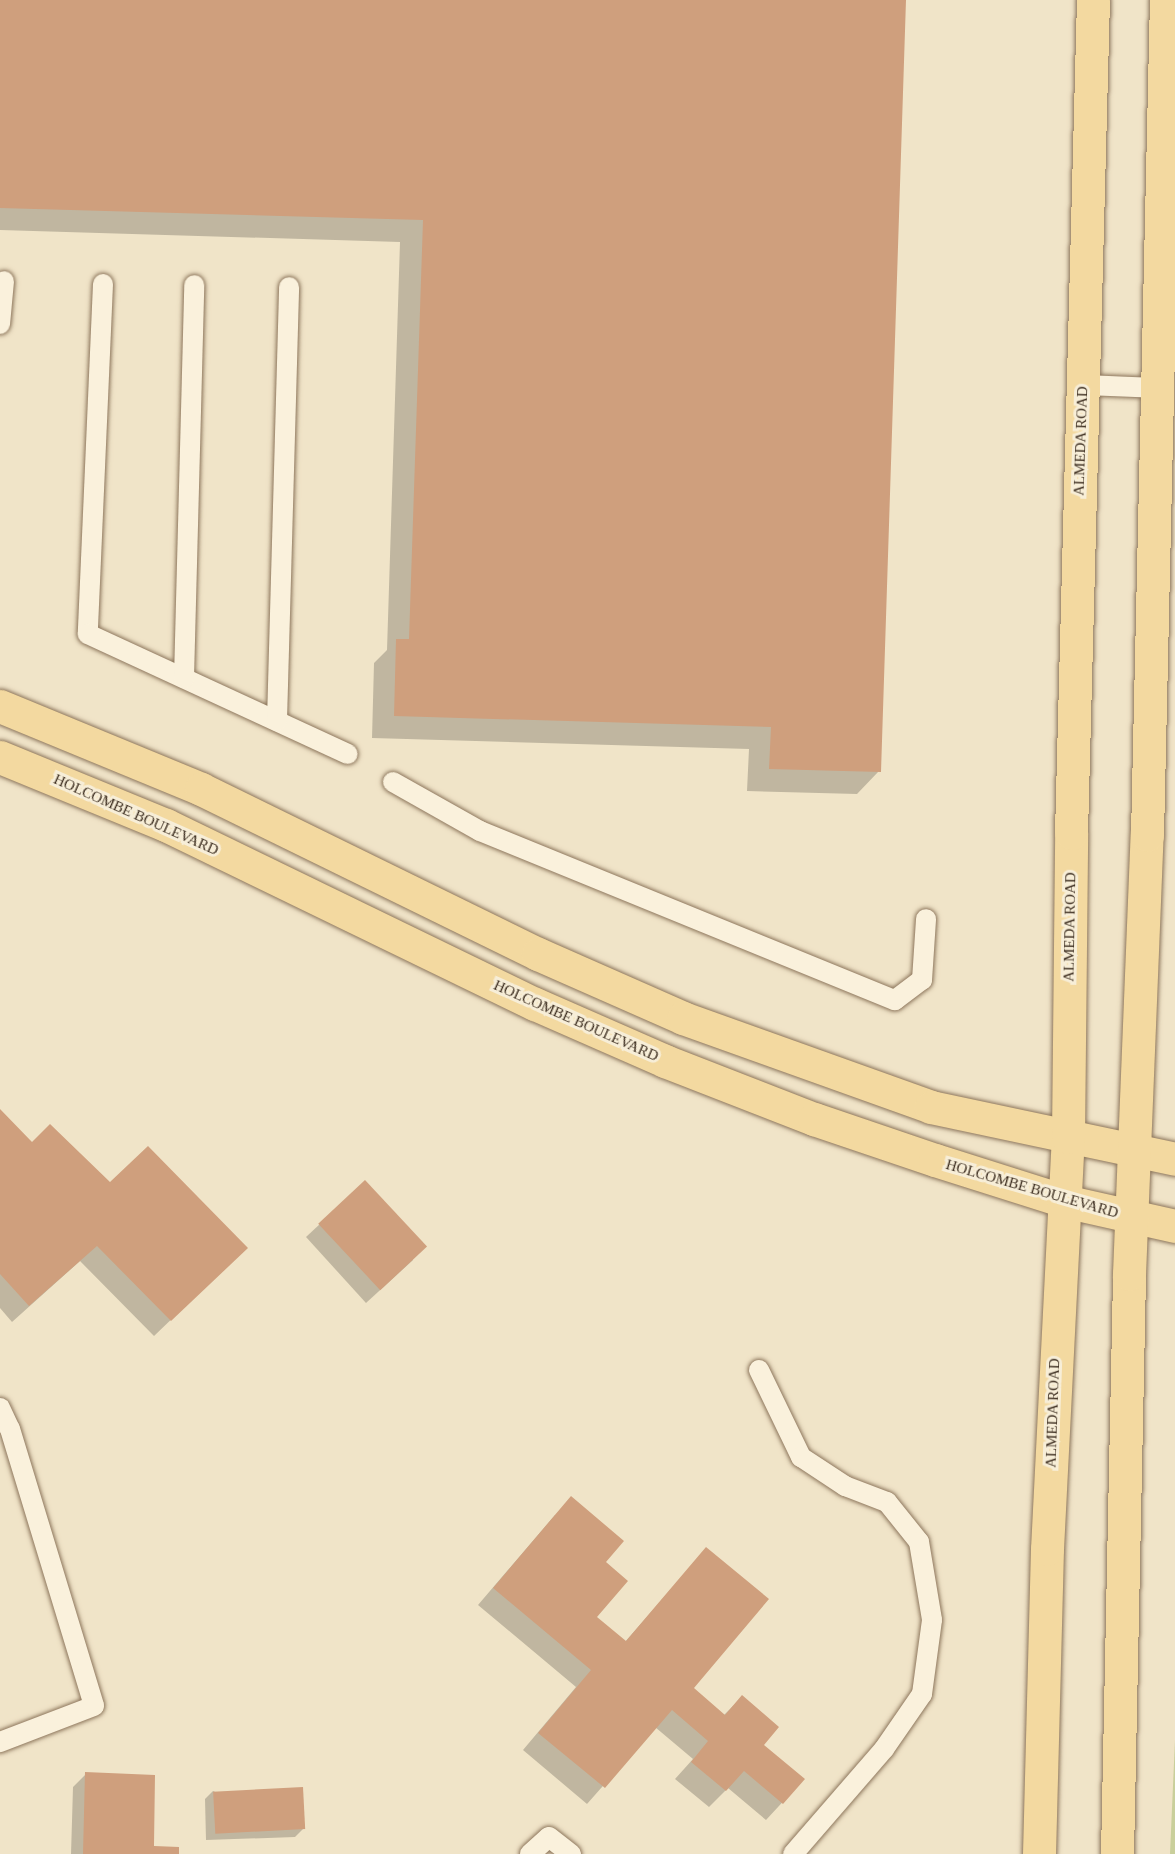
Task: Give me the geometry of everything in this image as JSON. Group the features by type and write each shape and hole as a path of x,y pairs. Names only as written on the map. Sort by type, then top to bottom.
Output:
{"main road":[{"name":"ALMEDA ROAD","path":"1039,1854 1047,1549 1068,1137 1071,833 1093,0"},
{"path":"1117,1854 1130,1217 1135,1149 1157,388 1169,146 1166,0"},
{"path":"0,706 201,789 538,954 682,1018 931,1107 1175,1159"},
{"name":"HOLCOMBE BOULEVARD","path":"0,757 166,825 535,1004 665,1061 814,1119 1064,1201 1175,1226"}],"lane":[{"path":"0,324 4,281"},
{"path":"104,284 88,634 348,754"},
{"path":"184,678 194,285"},
{"path":"277,721 289,287"},
{"path":"1083,385 1157,388"},
{"path":"393,782 480,831 895,1000 922,980 926,918"},
{"path":"759,1370 801,1457 845,1486 888,1502 919,1542 932,1620 922,1694 884,1749 793,1854"},
{"path":"0,1408 10,1428 94,1706 0,1743"},
{"path":"530,1854 549,1837 571,1854"}],"green space":[{"path":"1175,1740 1175,1854 1170,1854"}],"building":[{"path":"0,0 906,0 881,772 769,769 771,727 394,716 396,639 409,639 423,220 0,208"},
{"path":"0,1109 32,1142 50,1124 110,1182 148,1146 248,1248 171,1321 97,1246 29,1306 0,1274"},
{"path":"365,1180 427,1247 380,1290 318,1224"},
{"path":"571,1496 624,1541 606,1562 628,1581 597,1617 626,1641 706,1547 769,1599 694,1688 725,1715 742,1695 779,1727 764,1745 805,1779 783,1804 744,1771 726,1791 691,1762 708,1741 672,1710 605,1788 538,1733 591,1670 493,1588"},
{"path":"85,1772 155,1775 154,1846 179,1847 179,1854 83,1854"},
{"path":"303,1787 305,1829 215,1834 213,1792"}]}
